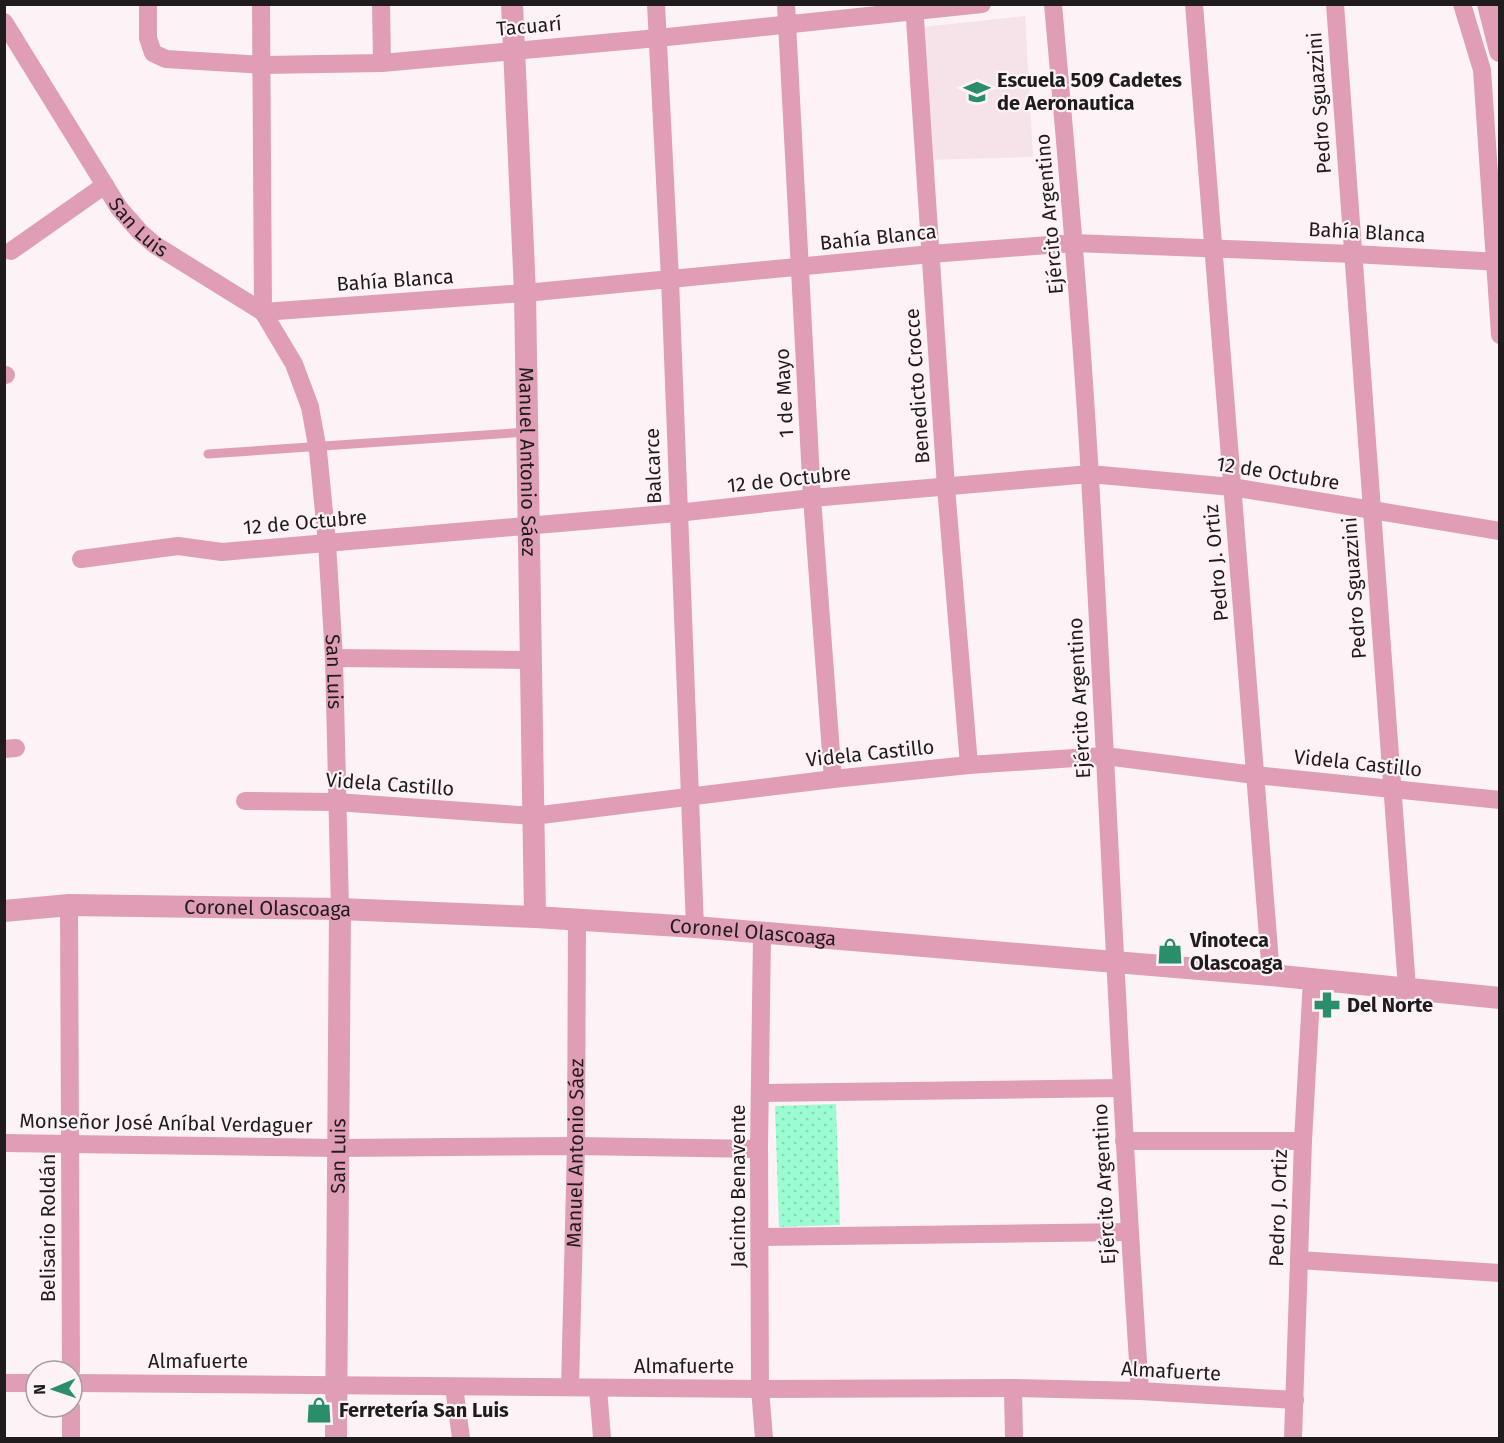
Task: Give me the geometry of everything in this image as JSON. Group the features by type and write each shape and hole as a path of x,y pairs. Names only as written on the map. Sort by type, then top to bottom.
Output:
{"street":[{"name":"Tacuarí","path":"148,4 148,38 153,53 166,59 263,65 382,63 658,38 914,8 982,4"},
{"path":"261,4 263,312"},
{"path":"381,4 382,63"},
{"name":"Manuel Antonio Sáez","path":"512,4 525,293 535,917"},
{"name":"Balcarce","path":"656,4 670,279 677,513 695,927"},
{"name":"1 de Mayo","path":"786,4 812,498 833,779"},
{"name":"Ejército Argentino","path":"1053,4 1074,243 1090,474 1121,1088 1140,1391"},
{"name":"Pedro J. Ortiz","path":"1194,4 1271,975"},
{"name":"Pedro Sguazzini","path":"1335,4 1407,988"},
{"path":"1461,4 1482,70 1497,262 1500,335"},
{"path":"1488,4 1500,51"},
{"name":"Benedicto Crocce","path":"914,8 946,487 969,765"},
{"name":"San Luis","path":"4,22 119,208 155,245 263,312 294,364 310,407 317,446 327,543 334,658 340,909 336,1438"},
{"path":"11,251 105,185"},
{"name":"Bahía Blanca","path":"263,312 525,293 931,254 1074,243 1497,262"},
{"name":"12 de Octubre","path":"81,560 178,546 222,552 677,513 812,498 1090,474 1232,487 1500,531"},
{"path":"334,658 532,660"},
{"name":"Videla Castillo","path":"245,801 336,802 533,816 833,779 969,765 1105,756 1255,775 1500,800"},
{"name":"Coronel Olascoaga","path":"4,911 69,904 340,909 535,917 695,927 1271,975 1500,998"},
{"name":"Belisario Roldán","path":"69,904 71,1359"},
{"name":"Manuel Antonio Sáez","path":"570,1387 576,1146 577,920"},
{"name":"Jacinto Benavente","path":"762,934 759,1149 760,1389 764,1438"},
{"name":"Pedro J. Ortiz","path":"1293,1438 1303,1141 1312,979"},
{"path":"760,1093 1121,1088"},
{"path":"1124,1141 1303,1141"},
{"name":"Monseñor José Aníbal Verdaguer","path":"4,1143 337,1148 576,1146 759,1149"},
{"path":"761,1237 1129,1232"},
{"path":"1299,1260 1500,1273"},
{"path":"4,1383 24,1383"},
{"name":"Almafuerte","path":"84,1383 760,1389 1013,1388 1140,1391 1295,1400"},
{"path":"454,1387 460,1438"},
{"path":"598,1388 602,1438"},
{"path":"1013,1388 1014,1438"},
{"path":"71,1419 71,1438"}],"lane":[{"path":"208,454 527,432"}],"shaded area":[{"name":"Escuela 509 Cadetes de Aeronautica","path":"1025,16 1033,157 928,160 922,27"}],"green space":[{"path":"836,1104 840,1225 779,1227 775,1106"}],"place":[{"name":"Escuela 509 Cadetes de Aeronautica","path":"977,92"},
{"name":"Vinoteca Olascoaga","path":"1170,951"},
{"name":"Del Norte","path":"1327,1005"},
{"name":"Ferretería San Luis","path":"319,1410"}]}
